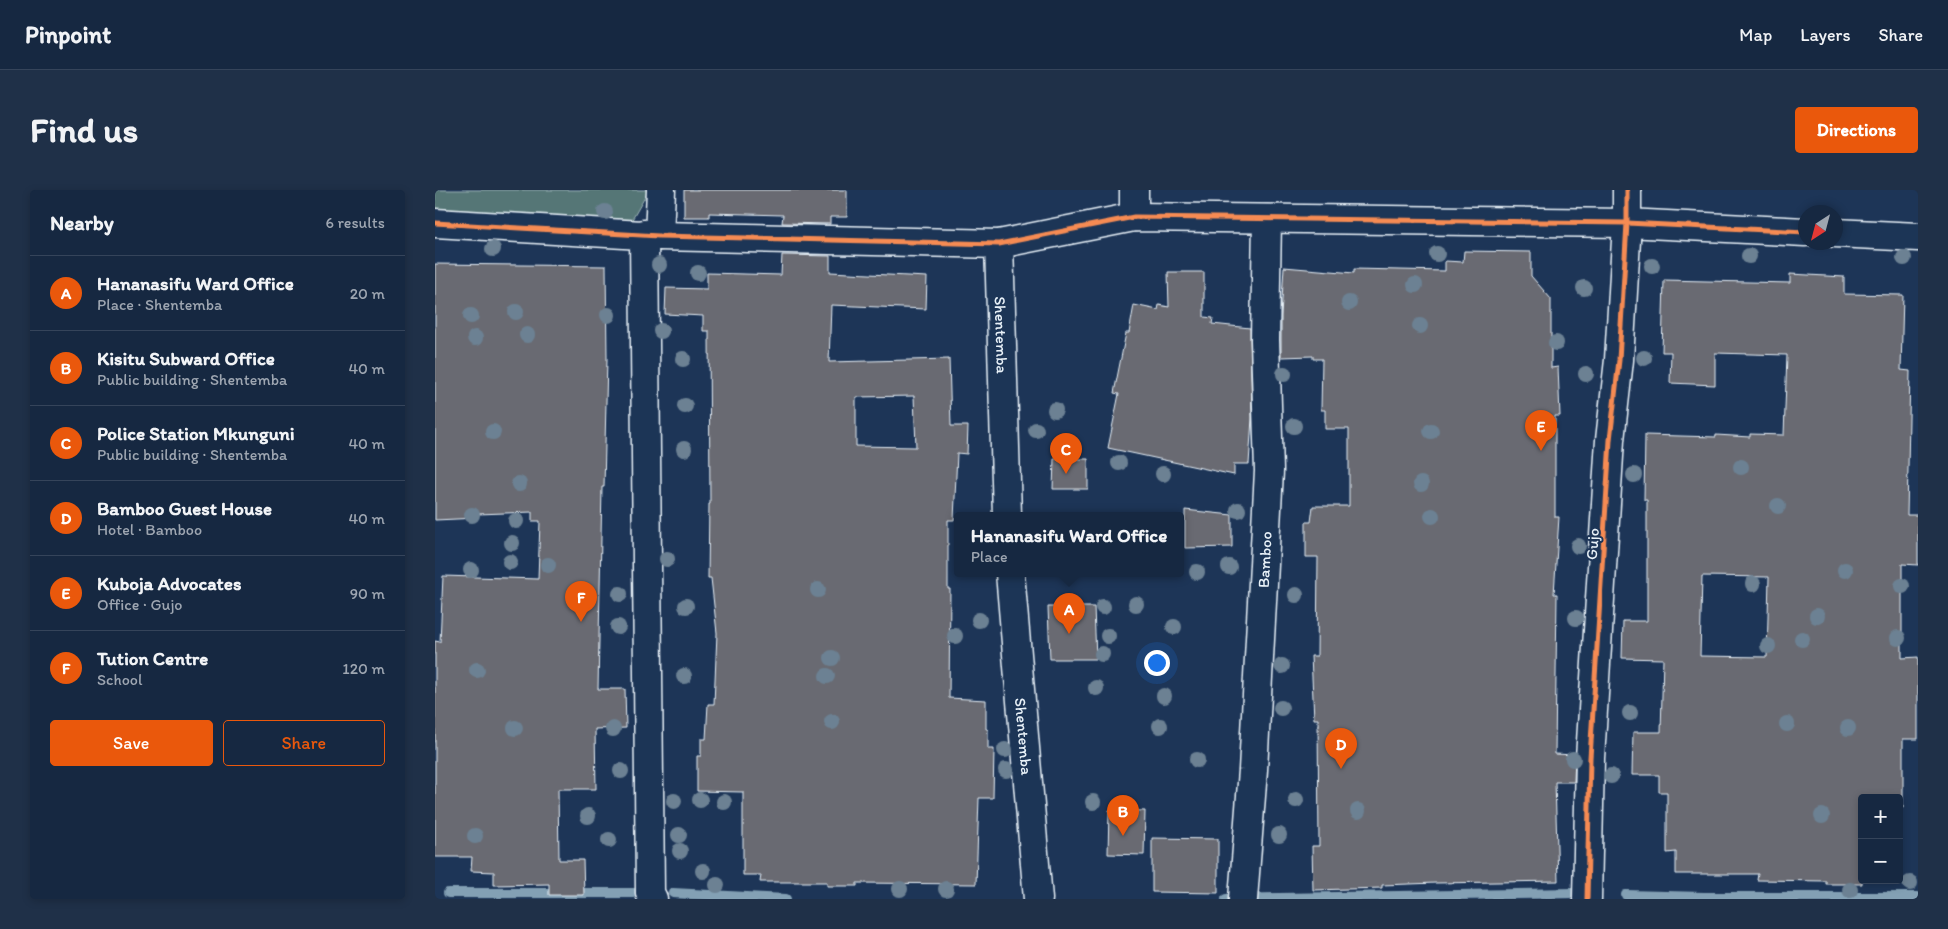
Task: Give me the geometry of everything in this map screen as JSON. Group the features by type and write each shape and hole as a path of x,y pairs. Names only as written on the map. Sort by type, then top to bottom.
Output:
{"street":[{"path":"653,899 650,893 651,235 661,190"},
{"path":"1134,190 1134,217"},
{"name":"Gujo","path":"1587,899 1590,758 1610,440 1619,360 1627,224 1627,190"},
{"path":"435,223 651,235 999,244 1134,217 1627,224 1798,232"},
{"name":"Bamboo","path":"1243,899 1254,760 1269,471 1265,340 1267,219"},
{"path":"1843,233 1918,237"},
{"name":"Shentemba","path":"999,244 1007,512"},
{"name":"Shentemba","path":"1010,577 1038,899"}],"green space":[{"path":"435,190 649,190 626,230 435,231"}],"building":[{"path":"684,190 847,190 847,217 830,217 830,224 782,223 783,215 709,213 709,217 684,217"},
{"path":"1464,251 1531,252 1531,276 1551,299 1551,368 1558,367 1560,416 1555,416 1555,517 1559,517 1554,594 1557,594 1555,754 1575,755 1574,782 1555,782 1558,881 1436,883 1382,885 1382,888 1313,890 1312,846 1319,846 1318,719 1314,719 1311,656 1317,656 1318,557 1306,557 1306,522 1311,522 1313,506 1349,506 1349,429 1325,429 1325,410 1321,410 1322,359 1313,359 1313,356 1281,357 1284,267 1354,273 1354,269 1445,271 1445,261 1463,262"},
{"path":"782,255 830,256 830,272 927,277 926,309 831,305 829,362 949,359 951,426 968,426 967,454 957,453 954,520 948,520 948,589 950,589 949,698 986,700 988,749 994,749 993,798 979,798 976,884 857,883 857,886 827,886 827,882 760,882 761,875 743,875 743,792 697,791 697,756 701,756 701,739 706,739 708,704 714,704 717,633 711,578 708,578 710,504 709,331 703,331 703,316 665,314 666,288 707,289 707,273 781,275","holes":["914,396 916,447 856,446 856,397"]},
{"path":"435,264 606,266 607,359 604,487 602,487 598,689 625,689 626,728 595,729 596,789 558,789 559,860 583,860 584,895 549,895 549,884 494,885 494,872 471,871 472,857 435,857 435,641 440,642 443,576 538,579 540,521 532,521 532,512 478,514 478,518 435,520"},
{"path":"1168,272 1204,272 1204,317 1213,318 1212,324 1250,328 1252,418 1249,464 1234,464 1234,475 1108,448 1119,394 1114,393 1126,333 1129,333 1134,305 1158,310 1159,305 1169,307"},
{"path":"1790,274 1844,277 1844,294 1903,295 1901,370 1910,371 1907,515 1918,515 1918,565 1902,564 1902,658 1918,657 1918,739 1903,739 1903,794 1858,794 1858,884 1826,884 1826,881 1757,880 1758,874 1676,874 1676,852 1667,853 1667,792 1659,792 1659,775 1632,775 1633,732 1661,732 1663,659 1622,658 1623,621 1647,621 1647,500 1644,500 1645,435 1750,437 1750,434 1784,435 1787,355 1715,353 1715,385 1670,383 1671,352 1662,352 1664,280 1790,283","holes":["1702,576 1769,577 1767,657 1700,656"]},
{"path":"1054,459 1088,459 1088,489 1053,489"},
{"path":"1185,510 1232,515 1232,547 1185,548"},
{"path":"1048,607 1094,607 1096,659 1050,659"},
{"path":"1109,810 1145,811 1144,855 1108,854"},
{"path":"1152,838 1218,839 1218,893 1152,892"}],"waterway":[{"path":"448,893 633,893"},
{"path":"673,893 786,899"},
{"path":"1226,899 1574,893"},
{"path":"1626,895 1917,897"}],"cycle path":[{"path":"1587,899 1590,758 1610,440 1619,360 1627,223 1627,190"},
{"path":"435,223 659,236 999,244 1134,217 1627,223 1798,232"}],"place":[{"name":"Kuboja Advocates","path":"1541,451"},
{"name":"Police Station Mkunguni","path":"1066,474"},
{"name":"Tution Centre","path":"581,622"},
{"name":"Hananasifu Ward Office","path":"1069,634"},
{"name":"Bamboo Guest House","path":"1341,769"},
{"name":"Kisitu Subward Office","path":"1123,836"}]}
